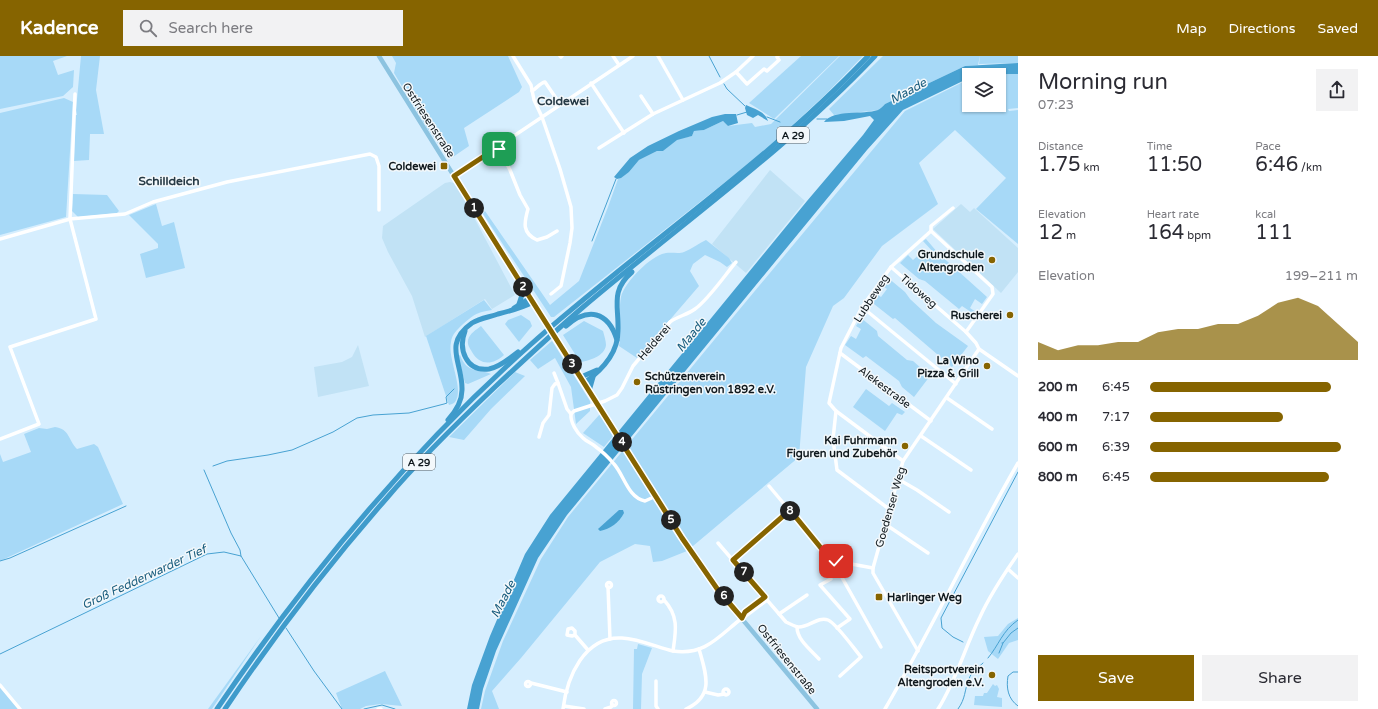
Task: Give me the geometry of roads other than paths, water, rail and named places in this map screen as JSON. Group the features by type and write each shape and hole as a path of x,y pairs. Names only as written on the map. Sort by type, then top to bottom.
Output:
{"highway":[{"name":"A 29","path":"217,709 286,611 345,537 438,434 528,347 594,291 773,146 831,93 868,56"},
{"name":"A 29","path":"225,709 277,634 346,545 387,497 457,424 541,344 583,307 777,150 834,97 875,56"},
{"path":"581,377 598,370 605,365 613,354 619,333 616,305 617,294 626,277 637,267 639,261"},
{"path":"519,304 522,295 522,285"},
{"path":"512,310 519,304 532,300"},
{"path":"438,434 442,426 454,412 462,395 462,385 456,359 456,348 462,331 478,320 526,306 532,300"},
{"path":"541,344 548,341 577,318 592,315 601,316 609,322 614,330 617,340"},
{"path":"466,328 463,336 462,351 468,361 477,367 488,369 495,367 505,362 522,349 528,347"},
{"path":"589,391 593,377 598,370"},
{"path":"584,383 593,377"}],"main road":[{"name":"Ostfriesenstraße","path":"379,56 405,100 703,570 817,709"}],"street":[{"path":"513,56 528,80 536,106 542,117 560,169 571,207 572,228 568,260 561,286 551,294"},
{"path":"613,56 619,65"},
{"path":"454,176 633,56"},
{"path":"658,56 683,100"},
{"path":"599,148 653,114 720,83 736,72 753,56"},
{"path":"736,72 747,84 764,69 767,71 779,60 777,57 778,56"},
{"path":"532,91 545,82 560,104"},
{"path":"591,83 624,133"},
{"path":"0,439 39,424 10,347 96,319 70,219 75,94"},
{"path":"640,96 653,114"},
{"path":"498,147 528,209 525,219 525,229 529,236 536,240 547,237 557,231"},
{"path":"0,239 70,219 125,214 153,202 205,187 370,154 376,157 379,166 379,210"},
{"name":"Lubbeweg","path":"836,411 829,403 840,353 862,307 891,267 931,231 931,226 953,208"},
{"path":"931,231 992,287 993,294 966,332"},
{"name":"Helderei","path":"571,414 574,411 605,401 617,394 622,388 633,366 670,322 694,310 702,303 736,262"},
{"name":"Tidoweg","path":"891,267 966,332 976,343 979,349 1017,375"},
{"path":"862,307 956,384"},
{"name":"Goedenser Weg","path":"873,568 903,461 979,349"},
{"name":"Alekestraße","path":"840,353 931,421"},
{"path":"1017,375 1018,369"},
{"path":"554,373 578,434 599,449 614,464 624,482 640,499 645,501 656,496"},
{"path":"538,437 543,423 549,415 552,388 558,383"},
{"path":"947,398 992,428"},
{"path":"836,411 903,461"},
{"path":"836,411 833,439 837,470 889,509"},
{"path":"921,436 971,470"},
{"path":"886,709 1018,463"},
{"path":"898,478 949,512"},
{"path":"769,486 827,554 836,561 873,568 873,573 918,651"},
{"path":"733,560 790,510"},
{"path":"885,524 928,553"},
{"path":"718,543 786,622 797,627 825,619 829,620 837,628 861,657 840,676"},
{"path":"938,709 955,676 982,613 1018,554"},
{"path":"850,564 840,574 881,647"},
{"path":"1008,569 1018,578"},
{"path":"831,579 820,585 850,619 837,628"},
{"path":"608,587 610,639"},
{"path":"779,614 807,594"},
{"path":"584,709 563,707 575,668 588,650 603,641 610,639 628,639 673,651 682,652 699,649 712,643 742,618 747,616 766,598"},
{"path":"664,600 671,608 674,615 676,630 673,651"},
{"path":"797,627 799,637 819,659"},
{"path":"575,635 588,650"},
{"path":"912,642 922,643"},
{"path":"686,709 698,701 705,692 707,678 699,649"},
{"path":"656,681 656,706 658,709"},
{"path":"531,683 567,692"},
{"path":"0,685 20,709"},
{"path":"705,692 718,695 725,694"},
{"path":"605,709 613,705"}],"waterway":[{"path":"709,56 720,77"},
{"path":"724,84 727,89 745,106"},
{"path":"737,115 747,112"},
{"path":"767,117 780,122"},
{"path":"817,119 827,119"},
{"path":"592,241 616,179"},
{"path":"213,466 227,461 292,450 333,432 357,418 373,415 409,413 444,404 447,403 446,397 454,389"},
{"path":"204,470 231,533 240,550 241,556"},
{"path":"963,642 953,637 942,628 941,618 1018,472"},
{"path":"0,561 10,558 126,506"},
{"name":"Groß Fedderwarder Tief","path":"0,654 207,554 224,552 241,556 279,618"},
{"path":"988,658 1004,633 1018,620"},
{"name":"Groß Fedderwarder Tief","path":"286,628 314,671 342,709"},
{"path":"1002,643 1018,628"},
{"path":"999,653 1003,643"},
{"path":"958,709 970,677 973,672 983,663"},
{"path":"1018,672 1013,672 1008,676 1007,685 1010,697 1018,706"},
{"name":"Groß Fedderwarder Tief","path":"364,709 382,705 395,709"}],"place":[{"name":"Coldewei","path":"444,166"},
{"name":"Grundschule Altengroden","path":"992,260"},
{"name":"Ruscherei","path":"1010,315"},
{"name":"La Wino Pizza & Grill","path":"987,366"},
{"name":"Schützenverein Rüstringen von 1892 e.V.","path":"637,382"},
{"name":"Kai Fuhrmann Figuren und Zubehör","path":"905,446"},
{"name":"Harlinger Weg","path":"879,597"},
{"name":"Reitsportverein Altengroden e.V.","path":"992,675"}],"district":[{"name":"Coldewei","path":"563,101"},
{"name":"Schilldeich","path":"169,181"}],"water label":[{"name":"Maade","path":"908,91"},
{"name":"Maade","path":"691,335"},
{"name":"Maade","path":"503,599"}]}
